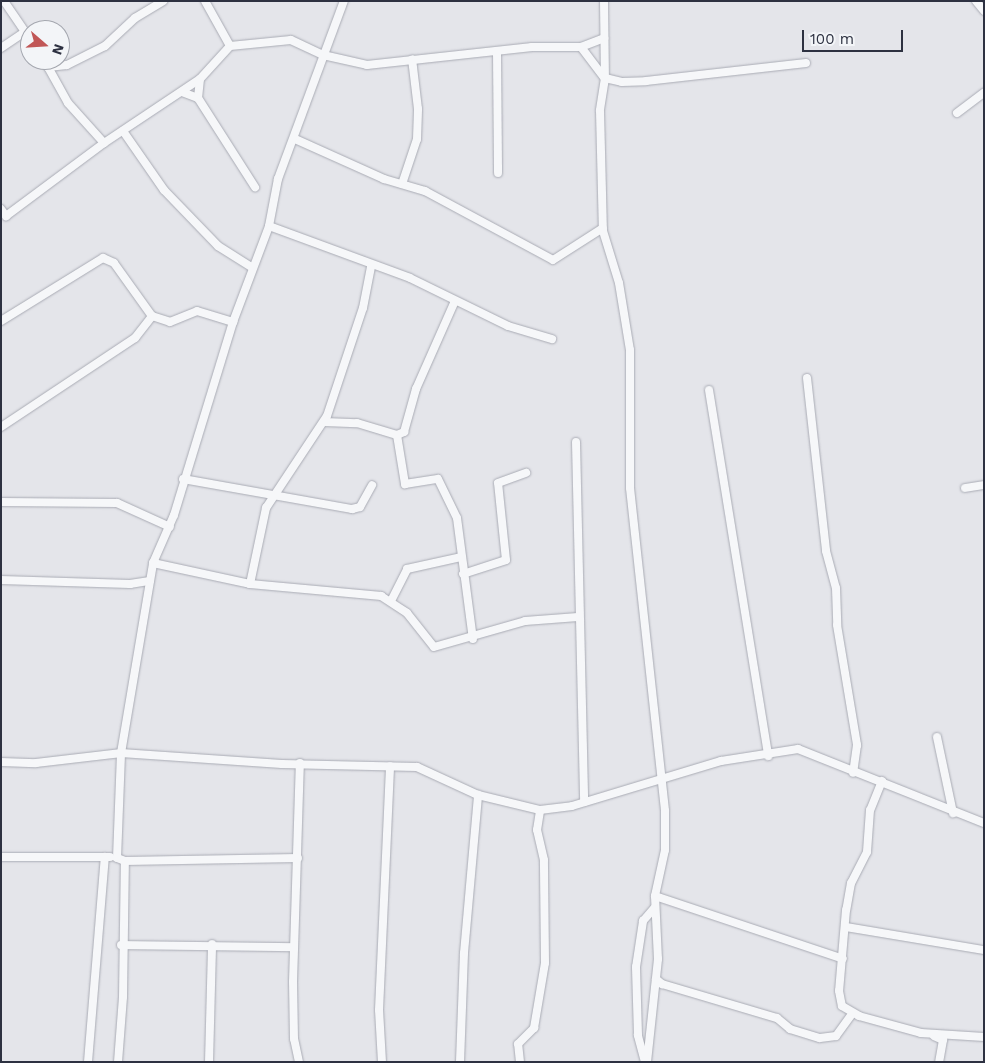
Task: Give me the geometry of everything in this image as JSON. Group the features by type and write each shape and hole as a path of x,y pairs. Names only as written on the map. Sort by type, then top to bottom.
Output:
{"street":[{"path":"70,64 105,46 136,18 163,1"},
{"path":"205,1 230,46"},
{"path":"118,1062 123,997 121,945 122,753 153,564 170,527 183,479 233,322 269,226 278,179 344,1"},
{"path":"604,1 605,78 600,111 603,228 619,283 630,350 630,488 665,850 655,896 658,984 646,1062"},
{"path":"976,1 984,10"},
{"path":"6,2 20,24"},
{"path":"1,48 20,35"},
{"path":"1,209 6,216 104,143 182,92 200,79 230,46 292,40 323,55 367,65 412,59 497,53 532,47 581,46 604,38"},
{"path":"581,46 605,78 622,82 806,63"},
{"path":"497,53 498,173"},
{"path":"402,184 416,138 418,109 412,59"},
{"path":"49,70 68,103 104,143"},
{"path":"198,98 200,79"},
{"path":"182,92 198,98 255,188"},
{"path":"957,113 984,93"},
{"path":"123,130 178,204 218,246 253,268"},
{"path":"294,139 384,179 425,191 553,260 603,228"},
{"path":"269,226 371,267 410,278 508,326 552,339"},
{"path":"1,321 103,258 114,263 152,316 170,322 197,311 233,322"},
{"path":"250,584 266,508 276,495 297,457 324,422 363,308 371,267"},
{"path":"397,435 409,423 416,389 455,301"},
{"path":"3,424 135,338 152,316"},
{"path":"807,378 826,551 836,588 837,625 857,745 853,773"},
{"path":"709,390 768,756"},
{"path":"324,422 357,423 397,435"},
{"path":"397,435 405,484 438,479 444,487 457,518 460,557 472,639"},
{"path":"576,442 578,617 584,802"},
{"path":"463,574 506,560 498,483 526,473"},
{"path":"183,479 356,509 372,486"},
{"path":"965,488 984,485"},
{"path":"1,502 117,503 170,527"},
{"path":"391,601 407,569 460,557"},
{"path":"153,564 250,584 371,594 391,601 406,613 434,646 472,639 525,621 578,617"},
{"path":"1,580 130,584 150,581"},
{"path":"938,737 953,813"},
{"path":"1,762 36,763 122,753 300,764 416,767 478,796 540,810 584,802 659,782 721,761 805,750 853,773 882,781 953,813 984,823"},
{"path":"299,1062 294,1039 294,947 300,764"},
{"path":"382,1062 379,1010 390,766"},
{"path":"882,781 870,810 867,852 852,882 840,998 842,1006 852,1014 930,1034 943,1040 939,1062"},
{"path":"460,1062 464,953 478,796"},
{"path":"520,1062 518,1044 536,1023 545,963 544,860 537,830 540,810"},
{"path":"1,857 105,857 121,859 298,858"},
{"path":"88,1062 105,857"},
{"path":"655,896 843,959"},
{"path":"646,1062 638,1035 636,967 643,921 655,907"},
{"path":"846,927 984,950"},
{"path":"121,945 212,944 294,947"},
{"path":"209,1062 212,944"},
{"path":"658,984 777,1018 790,1030 820,1038 836,1036 852,1014"},
{"path":"930,1034 984,1037"}]}
